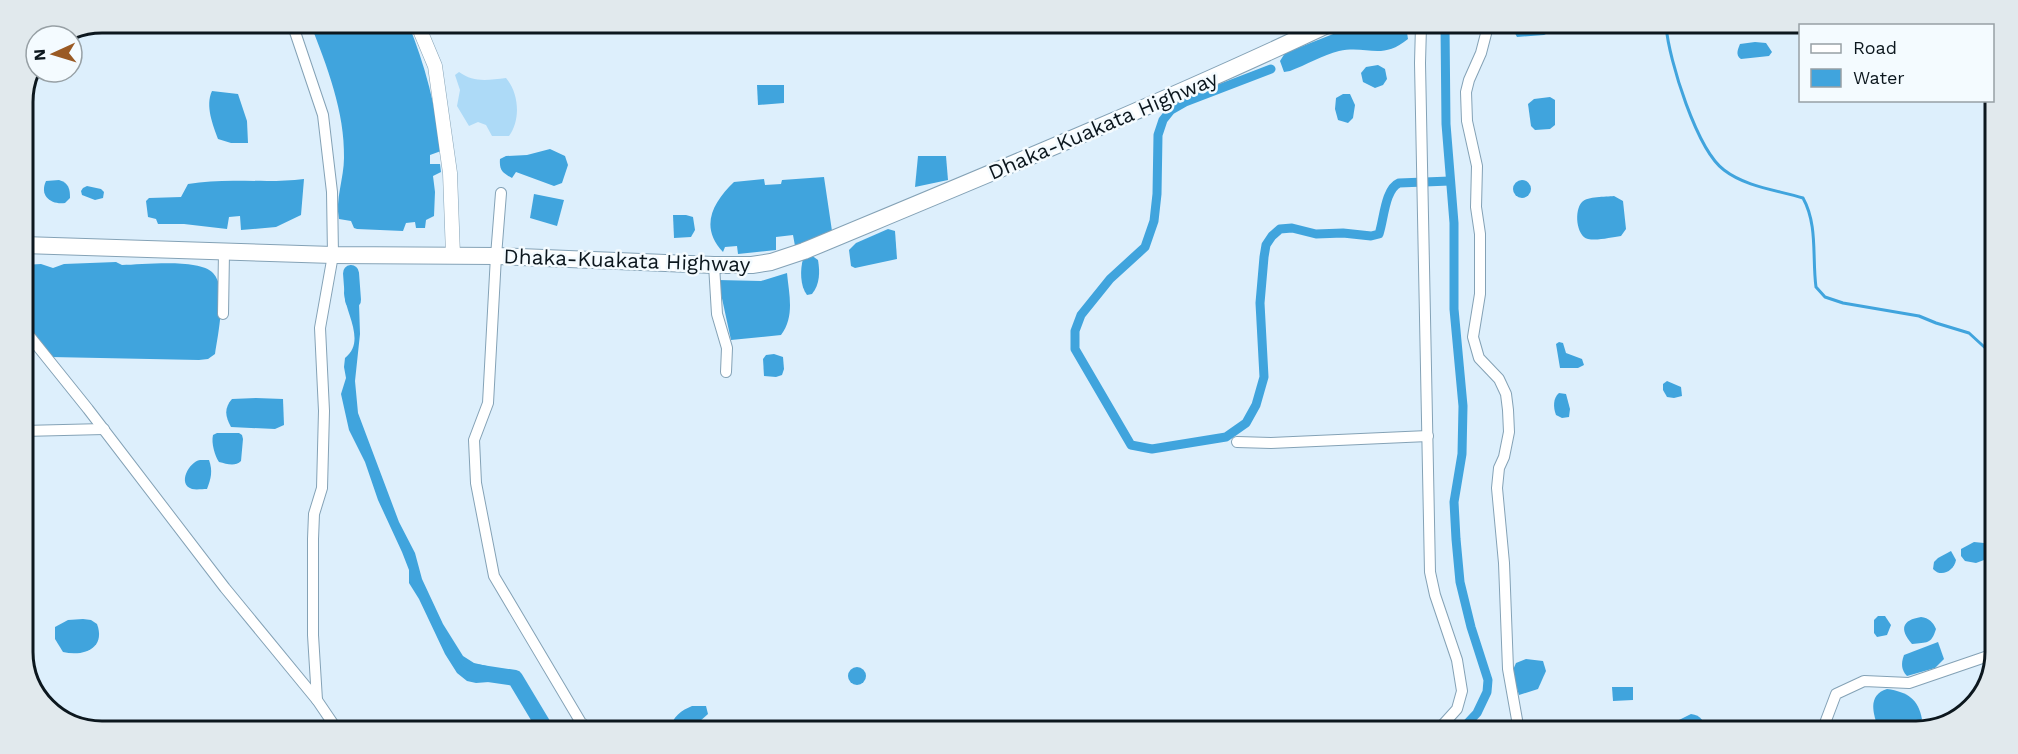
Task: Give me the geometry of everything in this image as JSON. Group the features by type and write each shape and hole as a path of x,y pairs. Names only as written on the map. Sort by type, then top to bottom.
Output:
{"main road":[{"name":"Dhaka-Kuakata Highway","path":"33,245 333,255 496,256 752,265 787,258 1005,168 1177,94 1310,33"}],"street":[{"path":"295,33 323,115 332,192 333,255 320,328 324,411 322,488 314,514 312,582 316,700"},
{"path":"421,33 435,66 450,173 453,255"},
{"path":"1421,33 1430,572 1434,594 1457,660 1462,691 1457,709 1446,721"},
{"path":"1486,33 1466,92 1467,121 1477,166 1476,207 1480,234 1480,294 1473,336 1479,358 1499,379 1506,394 1508,410 1509,432 1504,457 1499,468 1497,488 1504,563 1508,669 1517,721"},
{"path":"501,193 488,403 474,440 476,483 494,576 580,721"},
{"path":"223,314 224,252"},
{"path":"714,265 717,314 727,348 726,372"},
{"path":"33,340 331,721"},
{"path":"33,431 104,429"},
{"path":"1237,442 1271,443 1428,436"},
{"path":"1826,721 1836,694 1864,681 1909,683 1985,657"}],"shaded area":[{"path":"459,72 476,79 506,78 514,91 517,107 513,130 509,136 492,136 486,125 478,122 469,126 457,106 460,90 455,75"}],"water":[{"path":"314,33 412,33 429,86 441,151 430,155 430,164 440,164 441,172 433,176 434,216 426,220 425,228 416,228 415,222 406,223 403,231 357,229 351,221 339,219 338,204 343,173 344,141 338,106"},
{"path":"1336,33 1407,33 1408,39 1398,46 1382,51 1339,51 1284,72 1280,61 1285,53"},
{"path":"1515,33 1548,33 1544,35 1517,37"},
{"path":"1766,43 1772,52 1769,56 1741,59 1738,56 1740,44"},
{"path":"1378,65 1385,69 1387,79 1383,85 1375,88 1363,82 1361,73 1366,67"},
{"path":"757,85 784,85 784,103 758,105"},
{"path":"212,91 238,94 247,121 248,143 231,143 218,139 209,103"},
{"path":"1343,94 1350,94 1355,105 1353,118 1348,123 1338,120 1335,109 1336,98"},
{"path":"1550,97 1555,100 1555,125 1550,129 1535,130 1531,126 1528,104 1534,99"},
{"path":"550,149 565,156 568,165 562,183 554,186 516,172 512,178 501,169 500,159 506,156 527,155"},
{"path":"918,156 946,156 948,180 915,187"},
{"path":"824,177 832,231 795,246 793,235 776,237 776,250 738,254 737,246 725,247 723,252 716,243 710,224 712,215 720,198 734,182 764,179 765,185 781,184 782,180"},
{"path":"304,179 301,215 276,227 241,230 240,216 229,217 227,229 184,224 158,224 156,219 148,217 146,201 149,198 181,197 188,184"},
{"path":"59,180 69,189 70,198 65,203 55,203 45,195 46,181"},
{"path":"1522,180 1528,183 1531,189 1528,195 1522,198 1516,195 1513,189 1516,183"},
{"path":"87,186 101,189 104,192 103,198 95,200 82,195 81,191"},
{"path":"534,194 564,200 557,226 530,218"},
{"path":"1614,196 1623,201 1626,229 1621,236 1596,240 1584,237 1579,228 1577,216 1579,206 1585,200 1592,198"},
{"path":"673,215 693,217 695,230 691,237 674,238"},
{"path":"888,229 895,231 897,259 855,268 851,266 849,250 856,243"},
{"path":"811,255 818,260 819,278 815,290 812,294 807,295 802,283 801,268 803,259"},
{"path":"116,262 122,265 183,264 206,268 218,280 220,290 220,324 215,354 208,359 199,360 51,357 33,333 33,264 41,264 53,268 64,264"},
{"path":"787,273 790,313 781,335 731,340 718,280 761,281"},
{"path":"350,277 354,277 359,303 360,334 355,381 358,413 399,522 415,553 422,579 443,624 463,656 474,663 487,666 489,682 467,681 457,673 445,654 409,583 409,570 402,552 378,500 365,462 349,430 341,394 346,378 345,358 354,344 353,327 344,293"},
{"path":"1563,343 1566,353 1582,359 1584,365 1578,368 1560,368 1556,344"},
{"path":"774,354 783,357 782,375 764,376 763,359 766,355"},
{"path":"1667,381 1681,387 1682,396 1667,397 1663,384"},
{"path":"1559,393 1566,394 1570,409 1569,417 1562,418 1556,415 1554,403"},
{"path":"232,399 283,399 284,425 275,429 231,427 226,412"},
{"path":"217,433 242,435 239,463 219,462 213,442 213,435"},
{"path":"200,460 209,460 210,482 207,489 192,489 185,483 186,473"},
{"path":"1974,542 1984,543 1985,558 1976,563 1965,561 1961,556 1961,549"},
{"path":"1951,551 1956,560 1953,567 1947,572 1936,572 1933,569 1934,562"},
{"path":"1878,616 1885,616 1891,625 1887,635 1877,637 1874,633 1874,620"},
{"path":"1921,617 1934,624 1936,629 1930,640 1925,643 1912,644 1905,634 1904,626 1910,620"},
{"path":"83,619 97,624 99,632 96,645 85,652 63,652 55,639 55,627 68,620"},
{"path":"1938,642 1944,659 1935,668 1907,676 1902,666 1904,655"},
{"path":"1526,659 1543,661 1546,671 1538,689 1519,695 1512,672 1516,663"},
{"path":"857,667 863,670 866,676 863,682 857,685 851,682 848,676 851,670"},
{"path":"1612,687 1633,687 1633,700 1613,701"},
{"path":"1887,689 1901,692 1911,698 1918,706 1922,719 1876,721 1874,700"},
{"path":"692,706 706,706 708,714 700,721 673,721"},
{"path":"1691,714 1702,721 1679,721"}],"waterway":[{"path":"1445,33 1446,124 1454,223 1454,309 1463,406 1462,454 1454,502 1456,539 1460,582 1488,680 1487,692 1477,713 1469,721"},
{"path":"1667,33 1686,104 1714,160 1724,170 1742,180 1803,198 1813,230 1816,287 1825,297 1843,303 1919,316 1969,333 1985,348"},
{"path":"1271,69 1185,102 1171,110 1163,120 1158,135 1154,221 1145,247 1110,279 1081,315 1075,331 1075,349 1131,445 1152,449 1226,437 1246,423 1256,405 1264,377 1260,303 1266,245 1280,229 1292,228 1316,234 1343,233 1371,236 1379,234 1388,198 1394,186 1399,183 1450,181"},
{"path":"351,273 353,300"},
{"path":"468,671 515,678 541,721"}]}
